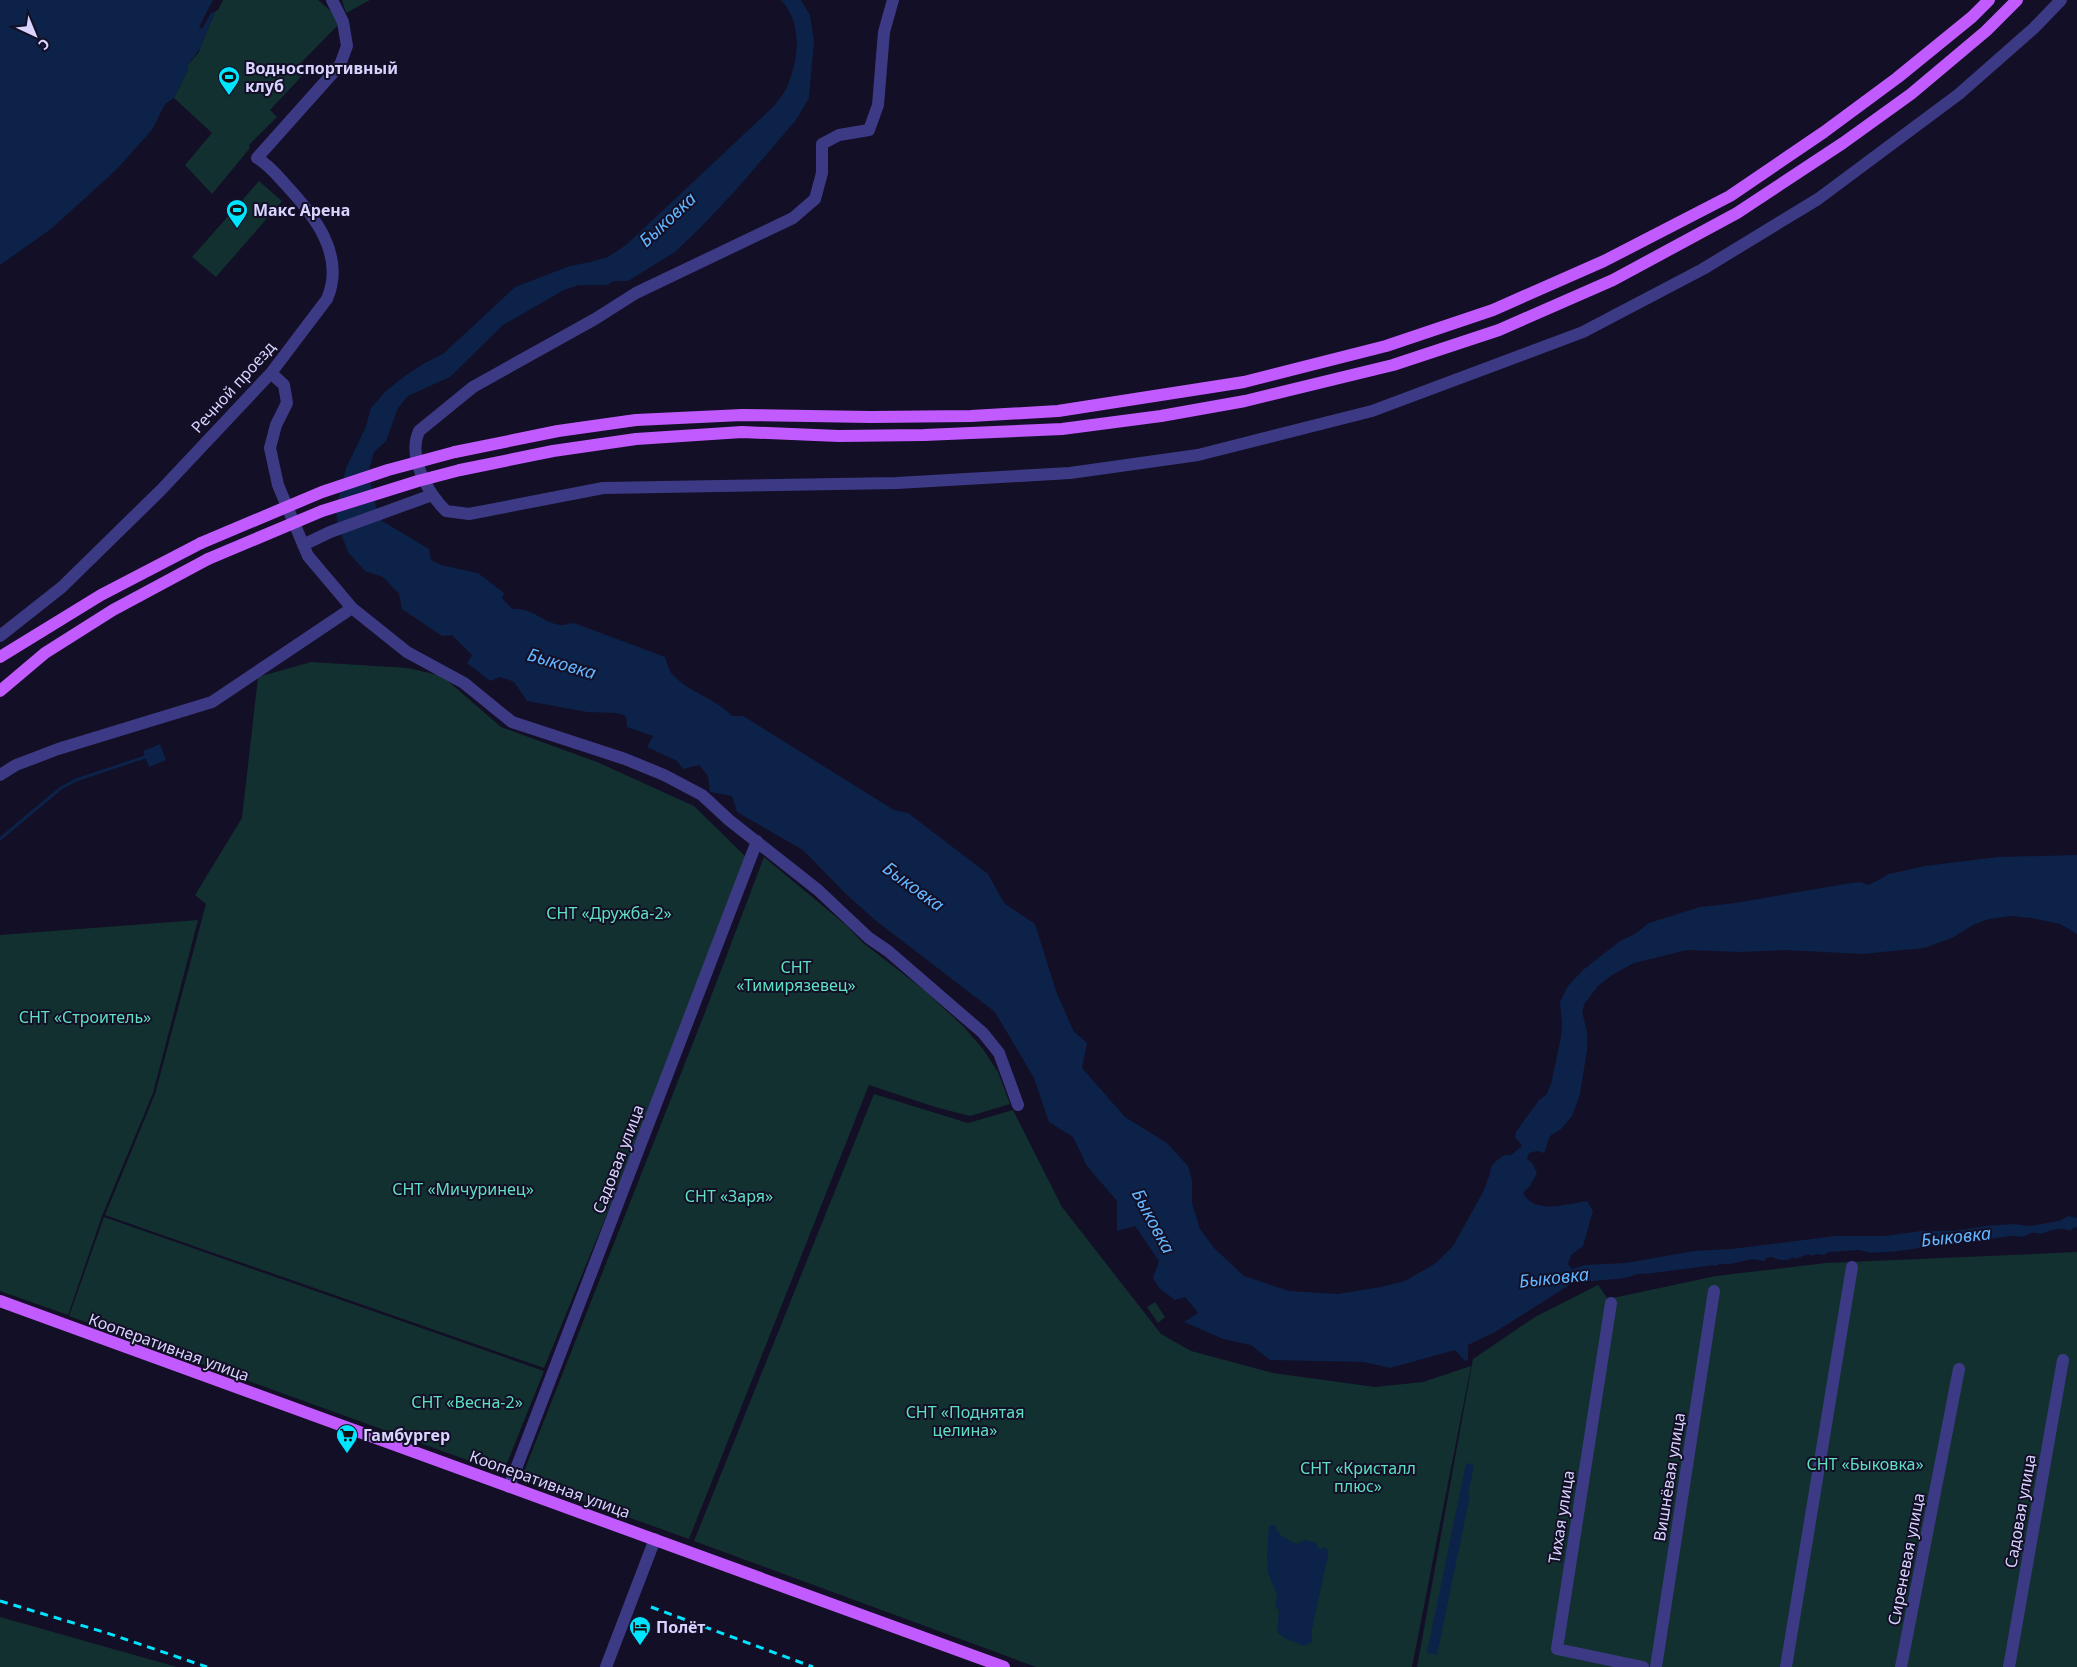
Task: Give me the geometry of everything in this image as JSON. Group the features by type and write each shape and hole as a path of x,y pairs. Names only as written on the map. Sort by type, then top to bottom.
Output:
{"main road":[{"path":"0,658 101,595 201,543 322,492 388,470 455,452 558,431 636,420 742,415 921,417 1058,411 1244,382 1386,346 1494,310 1596,265 1730,196 1824,132 1898,78 1972,17 1989,0"},
{"path":"0,691 45,653 113,610 208,559 322,511 460,470 554,451 636,439 742,432 886,435 1062,429 1161,416 1245,402 1392,365 1499,330 1613,280 1737,213 1843,143 1911,94 1986,31 2017,0"},
{"path":"0,665 31,639"},
{"path":"0,701 61,643"},
{"name":"Кооперативная улица","path":"0,1301 1004,1667"}],"street":[{"name":"Речной проезд","path":"0,636 62,587 90,562 162,490 271,373 327,299 331,290 332,259 321,229 304,204 272,170 257,158 340,65 347,46 343,22 332,0"},
{"path":"893,0 884,32 878,105 869,130 839,135 822,144 822,173 816,199 793,218 636,293 595,319 473,388 419,431 415,440 420,471 432,495 446,511 470,514 603,488 897,483 1070,473 1198,456 1372,411 1583,332 1704,269 1818,200 1951,100 2034,28 2061,0"},
{"path":"271,373 284,385 287,404 276,425 270,448 278,485 309,557 352,608 407,652 464,683 512,722 625,759 664,775 702,795 729,820 818,890 869,938 888,951 983,1033 999,1053 1018,1105"},
{"path":"303,545 330,532 432,495"},
{"path":"0,775 16,765 58,749 212,702 352,608"},
{"name":"Садовая улица","path":"509,1487 757,841"},
{"path":"1786,1667 1852,1267"},
{"name":"Вишнёвая улица","path":"1656,1667 1714,1291"},
{"name":"Тихая улица","path":"1611,1303 1557,1649 1643,1667"},
{"name":"Садовая улица","path":"2010,1667 2063,1360"},
{"name":"Сиреневая улица","path":"1902,1667 1959,1369"},
{"path":"606,1667 655,1539"}],"green space":[{"name":"Водноспортивный клуб","path":"220,0 318,0 333,13 339,24 294,70 301,77 270,110 277,117 249,145 250,148 212,194 185,165 212,133 174,98 188,70 188,65 199,52"},
{"path":"342,0 370,0 346,13"},
{"name":"Макс Арена","path":"259,181 282,201 216,277 192,257"},
{"path":"311,662 408,668 442,676 501,727 597,762 694,806 746,857 682,1030 544,1368 105,1215 155,1094 206,904 195,895 242,818 258,677"},
{"name":"СНТ «Заря»","path":"764,857 847,926 862,942 924,990 963,1026 983,1049 998,1072 1010,1104 970,1116 935,1107 869,1085 689,1539 521,1479 704,1015"},
{"name":"СНТ «Строитель»","path":"198,920 153,1093 102,1216 68,1315 0,1291 0,935"},
{"name":"СНТ «Поднятая целина»","path":"874,1094 968,1123 1013,1110 1062,1207 1161,1334 1191,1351 1273,1373 1375,1387 1423,1382 1471,1366 1412,1667 1036,1667 694,1541"},
{"name":"СНТ «Весна-2»","path":"104,1217 544,1371 503,1473 69,1316"},
{"name":"СНТ «Быковка»","path":"2077,1252 2077,1667 1417,1667 1473,1359 1535,1317 1598,1285 1608,1299 1716,1276 1826,1263"},
{"path":"1155,1302 1165,1317 1158,1323 1147,1307"},
{"path":"0,1617 177,1667 0,1667"}],"water":[{"path":"0,0 220,0 202,46 188,65 188,70 174,98 165,104 152,130 116,170 51,229 0,265"},
{"name":"Быковка","path":"781,0 801,0 810,15 814,41 809,98 796,120 736,190 675,252 628,281 614,281 607,285 579,285 564,290 503,325 450,377 408,396 398,408 386,441 374,452 368,473 379,519 429,549 431,560 441,565 478,573 504,593 502,598 512,609 531,612 555,624 574,623 665,657 672,673 687,686 732,716 743,716 894,810 908,813 988,874 1004,903 1035,924 1057,994 1074,1032 1087,1043 1082,1068 1125,1117 1167,1143 1188,1166 1192,1180 1192,1203 1200,1229 1214,1248 1244,1276 1289,1291 1338,1294 1405,1281 1436,1263 1453,1246 1483,1192 1491,1167 1504,1155 1511,1155 1522,1146 1515,1137 1516,1132 1539,1100 1546,1095 1551,1084 1561,1037 1560,1002 1568,986 1583,970 1620,941 1635,934 1649,923 1700,907 1735,903 1851,883 1860,882 1869,885 1889,874 1925,866 1998,857 2077,855 2077,934 2060,924 2011,916 1989,919 1973,925 1952,938 1924,948 1862,954 1785,950 1740,952 1687,950 1634,963 1612,975 1598,986 1585,1003 1582,1011 1587,1032 1587,1050 1580,1094 1572,1116 1561,1129 1550,1136 1544,1153 1537,1151 1529,1153 1527,1159 1533,1164 1537,1173 1530,1186 1523,1193 1528,1200 1543,1206 1561,1206 1587,1201 1593,1211 1583,1246 1571,1255 1568,1264 1572,1269 1585,1265 1626,1263 1694,1251 1731,1249 1835,1236 1885,1236 1921,1231 1955,1231 2014,1224 2029,1226 2059,1221 2068,1216 2077,1218 2077,1228 2075,1227 2070,1231 2057,1229 2042,1234 2031,1233 2023,1237 2009,1236 1899,1251 1871,1253 1859,1250 1829,1252 1824,1255 1817,1254 1812,1256 1808,1254 1796,1259 1793,1257 1785,1260 1771,1257 1766,1258 1765,1261 1752,1259 1730,1264 1719,1264 1717,1266 1640,1274 1624,1278 1572,1281 1568,1286 1495,1332 1468,1345 1468,1360 1465,1361 1455,1350 1390,1368 1364,1362 1270,1360 1251,1345 1223,1339 1184,1322 1198,1313 1185,1297 1175,1300 1159,1288 1153,1278 1159,1261 1135,1226 1117,1231 1117,1201 1087,1166 1073,1137 1049,1122 1034,1078 995,1012 875,920 846,894 803,850 737,812 732,796 710,792 708,776 699,765 683,769 677,761 647,747 653,736 627,727 626,716 616,713 587,712 527,701 514,682 500,677 490,681 467,663 472,655 452,635 442,636 402,609 399,594 383,577 365,571 348,552 337,523 336,508 346,468 365,429 371,408 385,392 402,378 443,354 515,287 570,266 608,257 626,245 774,106 783,95 791,76 797,42 793,20"},
{"path":"160,744 166,760 149,767 143,751"},
{"path":"1466,1463 1474,1465 1468,1494 1470,1495 1437,1655 1427,1653"},
{"path":"1275,1525 1283,1537 1297,1544 1304,1540 1315,1542 1320,1550 1325,1547 1329,1551 1312,1629 1312,1642 1304,1646 1286,1639 1277,1632 1279,1611 1275,1606 1277,1595 1268,1573 1267,1553 1269,1526"}],"pier":[{"path":"213,0 223,0 218,10 211,13 202,29 199,27"}],"waterway":[{"path":"0,839 61,788 76,780 145,757"}],"railway":[{"path":"0,1601 107,1633 207,1667"},
{"path":"651,1607 813,1667"}],"place":[{"name":"Водноспортивный клуб","path":"229,96"},
{"name":"Макс Арена","path":"237,229"},
{"name":"Гамбургер","path":"347,1454"},
{"name":"Полёт","path":"640,1646"}],"park label":[{"name":"СНТ «Дружба-2»","path":"609,913"},
{"name":"СНТ «Тимирязевец»","path":"796,976"},
{"name":"СНТ «Мичуринец»","path":"463,1189"},
{"name":"СНТ «Кристалл плюс»","path":"1358,1477"}]}
